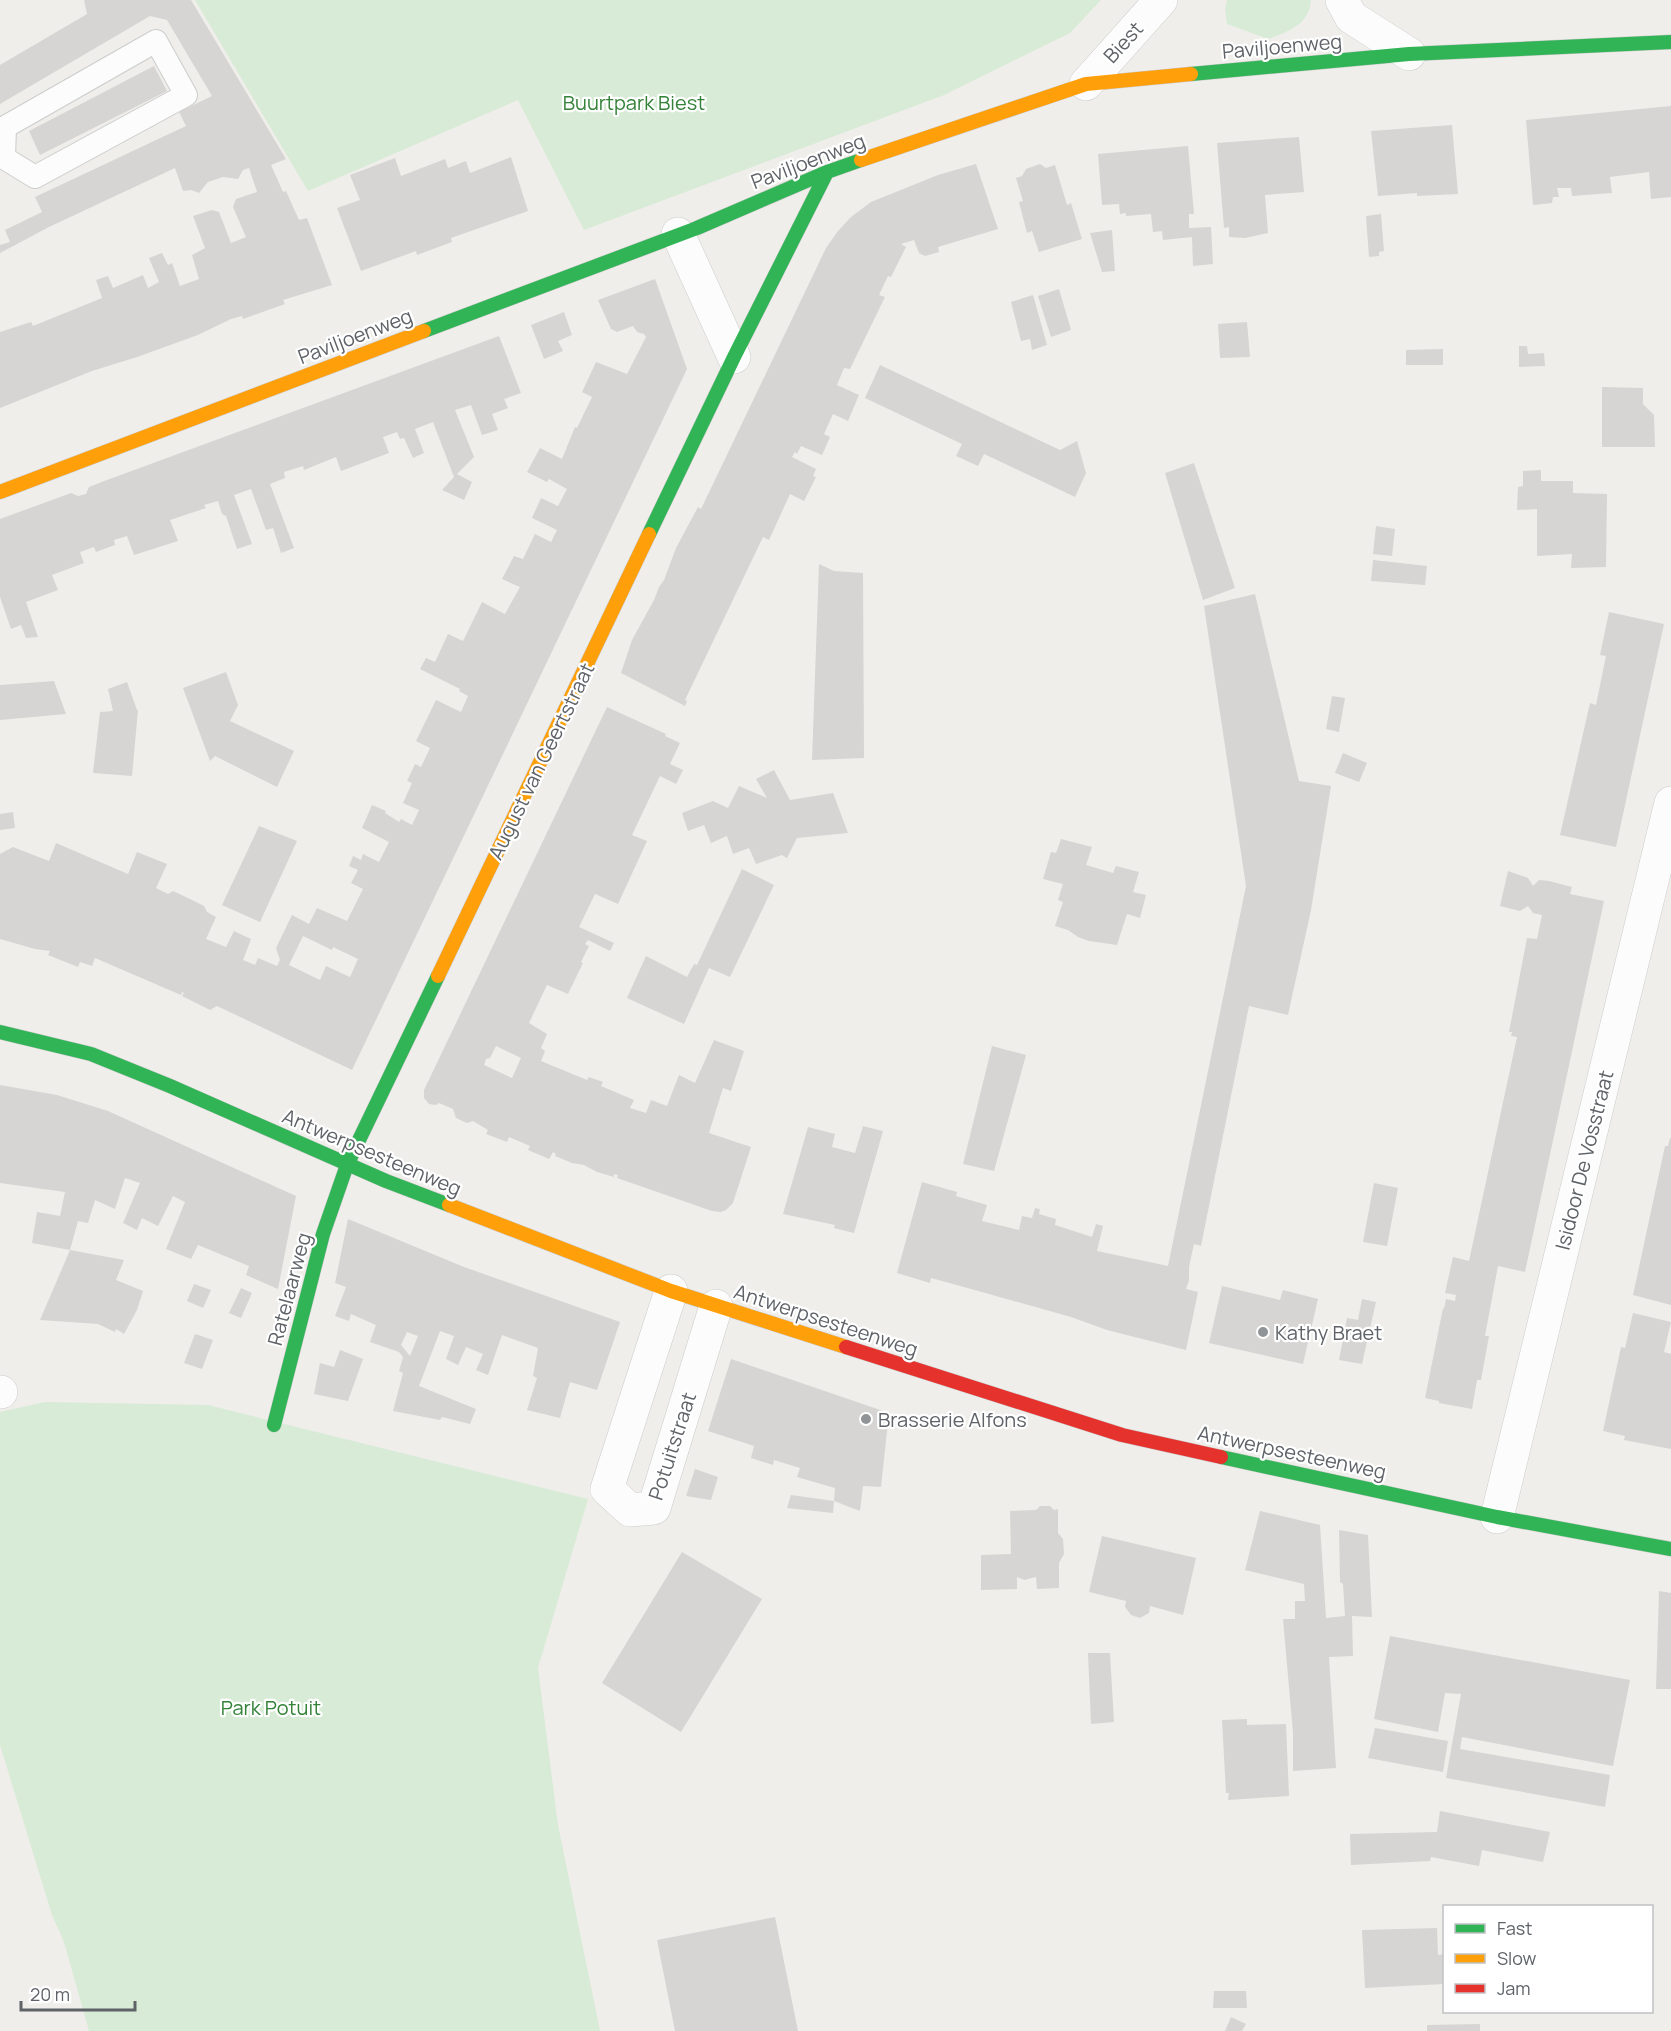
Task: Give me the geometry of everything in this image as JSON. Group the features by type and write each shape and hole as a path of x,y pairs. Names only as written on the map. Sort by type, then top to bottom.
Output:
{"street":[{"name":"Biest","path":"1086,84 1161,0"},
{"path":"1342,0 1351,17 1409,54"},
{"name":"Paviljoenweg","path":"0,492 678,234 827,172 1086,84 1409,54 1671,42"},
{"name":"August van Geertstraat","path":"347,1164 734,357 827,172"},
{"path":"678,234 734,357"},
{"name":"Isidoor De Vosstraat","path":"1497,1517 1671,804"},
{"name":"Antwerpsesteenweg","path":"1,1031 92,1054 347,1164 671,1291 1122,1435 1497,1517 1671,1549"},
{"name":"Ratelaarweg","path":"274,1425 323,1234 347,1164"},
{"name":"Potuitstraat","path":"671,1291 607,1489 630,1510 654,1508 716,1306"}],"lane":[{"path":"156,42 186,94 35,177 2,159 5,127 156,42"}],"green space":[{"name":"Buurtpark Biest","path":"195,0 1101,0 1070,33 944,95 584,230 518,100 308,191"},
{"path":"1227,0 1311,0 1306,16 1297,26 1268,39 1227,24 1225,9"},
{"name":"Park Potuit","path":"45,1402 208,1405 588,1499 538,1668 558,1825 600,2031 89,2031 64,1942 52,1915 0,1745 0,1412"}],"building":[{"path":"84,0 191,0 286,159 271,165 299,220 307,218 332,285 283,300 285,304 243,319 242,316 231,319 198,335 92,371 0,408 0,332 31,322 33,326 102,298 96,280 108,276 113,288 143,275 148,288 159,282 149,258 162,253 168,265 172,263 180,286 199,279 192,255 205,248 193,216 212,210 219,212 231,243 246,237 233,207 236,199 257,192 249,168 243,170 238,179 223,177 208,182 199,193 191,190 183,191 175,168 49,227 0,253 0,245 10,242 5,230 42,212 35,197 186,126 179,112 212,96 167,20 150,16 0,104 0,65 87,14"},
{"path":"154,66 167,91 40,155 29,131"},
{"path":"1671,106 1671,197 1651,199 1649,172 1610,177 1612,193 1572,196 1571,188 1557,188 1559,197 1553,197 1552,203 1533,205 1526,120"},
{"path":"1452,125 1458,194 1417,196 1417,193 1378,196 1371,131"},
{"path":"1299,137 1304,192 1265,195 1268,233 1245,238 1229,237 1229,227 1224,228 1217,143"},
{"path":"1188,146 1194,214 1189,214 1189,228 1211,227 1213,264 1193,266 1192,237 1163,240 1162,231 1153,232 1151,214 1126,216 1126,213 1120,214 1119,204 1102,205 1098,154"},
{"path":"511,157 528,211 451,238 452,242 417,255 416,251 361,271 337,208 360,200 350,175 395,158 401,176 445,159 448,168 466,161 470,173"},
{"path":"976,164 998,229 938,247 939,252 925,256 919,253 914,240 901,244 906,247 879,295 885,297 850,369 844,368 837,385 859,395 848,421 833,414 824,434 830,437 822,455 801,446 797,454 795,452 792,457 816,469 813,476 816,477 804,501 790,494 769,540 763,537 685,700 687,701 685,706 621,673 632,640 664,580 676,548 698,507 701,509 826,248 851,217 871,202 938,175"},
{"path":"1040,164 1046,168 1055,165 1067,205 1071,203 1082,239 1039,252 1032,231 1027,233 1019,202 1023,201 1016,178 1022,176 1026,169"},
{"path":"1381,214 1384,251 1379,252 1379,256 1369,257 1366,216"},
{"path":"1112,230 1115,271 1102,272 1090,233"},
{"path":"655,279 687,369 352,1070 217,1006 210,1010 182,996 184,993 182,992 181,995 95,958 92,966 80,962 78,967 48,955 50,951 0,939 0,854 13,847 49,861 56,843 128,874 137,852 167,864 156,888 168,894 173,891 190,899 204,906 207,912 216,917 206,939 226,947 234,931 251,939 243,960 255,965 258,958 277,966 280,960 276,948 292,915 309,924 317,908 347,921 363,889 351,883 358,870 349,866 353,856 361,860 363,854 379,862 389,842 362,828 372,805 386,811 385,813 399,822 401,819 412,825 419,810 403,803 412,783 407,781 415,764 421,767 430,748 416,741 436,700 461,712 468,696 459,691 460,689 420,669 426,658 435,662 448,634 463,641 482,602 505,614 520,587 502,579 514,556 523,559 535,534 551,542 557,530 532,518 541,498 558,506 567,489 549,479 547,482 527,472 540,448 562,459 575,427 577,428 592,397 582,392 596,362 627,374 646,337 637,332 633,326 617,332 611,329 598,300","holes":["303,936 332,950 333,947 358,959 350,977 326,966 320,980 289,965"]},
{"path":"1059,289 1071,330 1051,337 1038,296"},
{"path":"1033,295 1047,345 1032,350 1030,339 1021,341 1011,302"},
{"path":"564,312 572,335 558,341 563,351 544,359 531,325"},
{"path":"1247,322 1250,357 1220,358 1218,324"},
{"path":"499,336 521,393 504,399 508,408 492,414 498,430 482,435 471,405 455,410 474,457 457,474 472,482 464,500 442,490 454,477 433,422 415,429 424,453 413,458 404,438 400,439 397,432 383,437 389,453 341,471 336,457 304,470 303,466 284,472 285,478 270,484 294,548 281,553 273,528 266,530 251,489 234,495 252,544 237,549 226,516 222,514 218,501 204,505 206,508 170,520 178,541 134,555 127,536 114,540 115,545 96,552 94,547 80,552 84,563 52,575 58,590 26,602 38,637 26,638 21,625 11,629 0,597 0,519 71,493 78,496 86,494 89,487 107,480"},
{"path":"1519,346 1527,346 1528,354 1544,353 1545,366 1519,367"},
{"path":"1443,349 1443,365 1406,365 1406,350"},
{"path":"880,365 1060,450 1077,441 1086,473 1075,497 984,454 978,466 956,456 962,444 865,398"},
{"path":"1602,387 1643,388 1643,404 1654,415 1655,447 1602,447"},
{"path":"1194,463 1235,588 1203,600 1165,473"},
{"path":"1541,470 1541,481 1573,481 1573,493 1607,494 1606,567 1571,568 1572,554 1537,556 1537,509 1517,510 1518,487 1523,486 1523,471"},
{"path":"1376,526 1395,529 1392,556 1373,554"},
{"path":"1373,560 1427,566 1425,585 1371,581"},
{"path":"819,564 834,571 863,573 864,758 812,760"},
{"path":"1255,594 1299,781 1331,786 1311,910 1288,1015 1249,1006 1201,1246 1194,1244 1189,1267 1186,1289 1198,1292 1186,1350 1107,1330 1071,1317 931,1278 930,1283 897,1273 922,1182 957,1192 956,1196 987,1205 982,1221 1019,1230 1022,1216 1032,1218 1035,1208 1040,1209 1039,1214 1056,1219 1055,1225 1092,1237 1096,1224 1103,1226 1097,1251 1168,1266 1246,886 1204,606"},
{"path":"1609,612 1664,624 1616,847 1560,835 1590,703 1596,705 1606,656 1600,655"},
{"path":"226,672 238,705 230,721 294,751 277,787 215,756 210,761 183,688"},
{"path":"54,681 66,714 0,720 0,685"},
{"path":"127,682 138,710 132,776 93,773 100,712 113,711 108,689"},
{"path":"1332,696 1345,698 1339,732 1326,729"},
{"path":"607,707 666,734 665,736 680,743 670,764 683,770 676,784 660,776 632,835 647,841 618,904 595,894 579,927 614,943 610,951 588,940 585,944 589,946 581,962 583,963 568,994 547,985 529,1023 547,1034 541,1048 545,1051 541,1061 587,1080 589,1077 603,1082 601,1086 634,1100 630,1108 646,1113 651,1100 667,1106 679,1075 695,1083 714,1040 744,1051 731,1091 723,1088 709,1133 751,1147 733,1203 721,1212 712,1211 617,1178 618,1175 614,1174 614,1177 584,1165 572,1163 555,1156 553,1152 549,1159 528,1150 530,1146 509,1137 507,1142 486,1134 488,1130 473,1121 467,1123 456,1118 453,1109 439,1103 429,1104 424,1098 424,1090","holes":["496,1046 521,1058 512,1078 484,1065"]},
{"path":"1343,753 1367,763 1359,782 1335,773"},
{"path":"774,770 790,800 833,793 848,833 797,838 787,858 782,855 756,864 749,848 733,854 727,836 711,843 704,825 688,831 682,813 713,801 728,808 739,786 767,798 756,779"},
{"path":"13,812 15,828 0,830 0,814"},
{"path":"259,826 297,841 260,922 222,905"},
{"path":"1061,839 1092,847 1086,865 1113,873 1116,866 1139,872 1133,892 1146,895 1140,918 1127,914 1117,945 1089,941 1055,926 1063,902 1058,900 1063,884 1043,879 1051,852 1056,853"},
{"path":"742,869 774,885 730,977 709,968 684,1024 627,998 646,956 687,977 694,964 697,965"},
{"path":"1508,871 1528,878 1533,886 1539,880 1549,881 1572,887 1570,894 1604,901 1525,1272 1498,1266 1485,1336 1489,1336 1481,1380 1477,1380 1472,1409 1425,1398 1443,1308 1446,1299 1455,1301 1456,1295 1445,1293 1453,1257 1469,1261 1517,1037 1511,1036 1512,1032 1509,1032 1527,938 1537,939 1542,915 1533,913 1528,906 1520,911 1500,906"},
{"path":"992,1046 1026,1055 994,1171 963,1164"},
{"path":"0,1085 57,1095 108,1111 296,1196 278,1289 246,1275 249,1266 198,1245 191,1259 166,1249 185,1202 173,1196 158,1226 142,1218 137,1230 123,1223 140,1183 125,1178 115,1209 95,1200 88,1223 78,1221 70,1250 32,1243 37,1212 60,1216 65,1192 0,1183"},
{"path":"863,1126 883,1131 854,1233 834,1228 835,1225 783,1214 808,1127 835,1134 832,1147 855,1153"},
{"path":"1670,1138 1671,1305 1633,1295 1665,1146 1668,1146"},
{"path":"1374,1183 1398,1188 1387,1246 1363,1242"},
{"path":"348,1219 464,1267 620,1322 597,1390 570,1382 560,1418 527,1410 537,1378 533,1376 538,1348 502,1335 488,1375 476,1370 483,1354 466,1347 458,1365 446,1359 454,1336 440,1331 419,1386 476,1409 470,1424 442,1417 440,1420 393,1411 403,1373 399,1371 403,1357 399,1352 370,1342 376,1325 351,1314 349,1321 335,1316 346,1287 335,1283","holes":["407,1332 418,1336 410,1356 401,1345"]},
{"path":"70,1250 124,1260 116,1280 143,1291 137,1310 124,1334 98,1324 40,1320"},
{"path":"194,1284 211,1290 203,1308 187,1301"},
{"path":"1222,1286 1280,1300 1283,1290 1318,1299 1303,1364 1209,1343"},
{"path":"241,1288 252,1293 241,1318 229,1313"},
{"path":"1362,1299 1376,1302 1362,1364 1339,1360 1347,1318 1358,1320"},
{"path":"1633,1313 1671,1322 1664,1352 1671,1354 1671,1449 1624,1440 1625,1436 1603,1431 1621,1347 1625,1348"},
{"path":"195,1334 213,1340 202,1369 184,1363"},
{"path":"340,1350 363,1359 348,1401 314,1394 320,1363 334,1367"},
{"path":"731,1359 889,1413 881,1487 863,1486 860,1511 834,1501 835,1488 797,1477 800,1468 774,1460 773,1465 751,1458 754,1446 708,1431"},
{"path":"695,1469 718,1477 711,1500 686,1496"},
{"path":"791,1495 834,1501 833,1513 787,1508"},
{"path":"1040,1506 1058,1509 1058,1533 1063,1539 1064,1554 1059,1563 1059,1588 1037,1589 1036,1577 1024,1580 1017,1577 1017,1589 981,1590 981,1555 1011,1554 1010,1511 1036,1510"},
{"path":"1260,1511 1320,1525 1326,1618 1345,1616 1343,1584 1340,1582 1339,1530 1368,1535 1372,1617 1352,1616 1353,1656 1329,1657 1336,1768 1293,1771 1293,1733 1283,1619 1295,1619 1295,1601 1305,1601 1304,1584 1245,1570"},
{"path":"1102,1536 1196,1558 1183,1615 1150,1606 1149,1613 1140,1618 1131,1615 1125,1607 1126,1601 1089,1592"},
{"path":"682,1552 762,1599 681,1732 602,1683"},
{"path":"1659,1591 1671,1593 1671,1689 1656,1689"},
{"path":"1390,1636 1630,1680 1613,1766 1462,1737 1460,1749 1610,1775 1605,1807 1446,1778 1461,1694 1445,1693 1438,1732 1374,1719"},
{"path":"1088,1653 1110,1653 1114,1722 1091,1724"},
{"path":"1247,1719 1247,1725 1286,1724 1289,1796 1228,1800 1222,1720"},
{"path":"1375,1728 1448,1741 1443,1772 1368,1758"},
{"path":"1440,1811 1550,1832 1543,1862 1482,1850 1479,1866 1431,1857 1430,1861 1351,1865 1350,1834 1437,1832"},
{"path":"775,1917 798,2031 675,2031 657,1940"},
{"path":"1437,1928 1438,1955 1443,1954 1443,1984 1365,1988 1362,1930"},
{"path":"1214,1991 1246,1991 1247,2008 1213,2008"},
{"path":"1231,2017 1246,2024 1242,2031 1225,2031"},
{"path":"1480,2024 1480,2031 1427,2031 1427,2025"}],"traffic: fast":[{"path":"1191,74 1409,54 1671,42"},
{"path":"424,331 697,228 827,172 861,160"},
{"path":"649,534 734,357 827,172"},
{"path":"274,1425 323,1234 347,1165 438,976"},
{"path":"0,1032 91,1054 170,1086 386,1181 449,1205"},
{"path":"1221,1457 1497,1517 1671,1549"}],"traffic: slow":[{"path":"861,160 1086,84 1191,74"},
{"path":"0,492 424,331"},
{"path":"438,976 649,534"},
{"path":"449,1205 671,1291 846,1347"}],"traffic: jam":[{"path":"846,1347 1122,1435 1221,1457"}],"place":[{"name":"Kathy Braet","path":"1263,1332"},
{"name":"Brasserie Alfons","path":"866,1419"}]}
